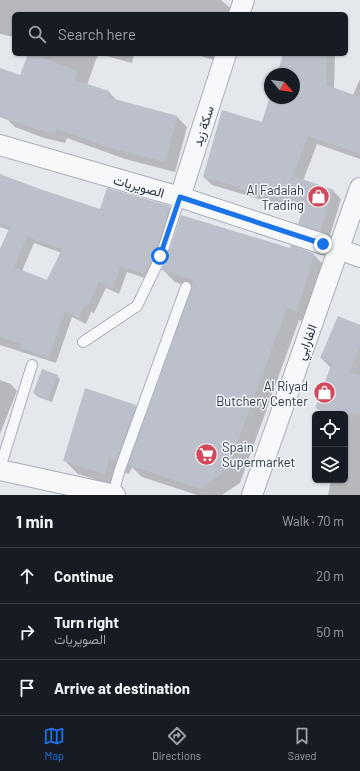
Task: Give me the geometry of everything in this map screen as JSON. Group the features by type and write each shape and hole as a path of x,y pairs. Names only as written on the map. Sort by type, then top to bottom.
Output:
{"street":[{"path":"240,12 244,0"},
{"name":"سكة زيد","path":"180,197 225,56"},
{"name":"الصويريات","path":"0,145 180,197 331,246 360,257"},
{"name":"الفارابي","path":"252,495 331,246 360,188"},
{"path":"0,469 114,495"}],"lane":[{"path":"83,342 137,306 160,256 180,197"},
{"path":"114,495 120,469 186,287"},
{"path":"0,469 32,365"}],"building":[{"path":"27,56 37,56 78,71 75,80 109,91 107,97 178,116 165,162 114,149 57,129 55,134 0,116 0,68 20,75"},
{"path":"282,56 327,56 326,85 360,97 360,154 308,136 293,176 334,190 320,231 298,224 304,206 239,189 239,187 203,177 222,110 262,122 268,104 300,104 300,68 279,68"},
{"path":"0,174 100,209 107,188 170,206 155,254 149,266 147,266 144,274 121,266 112,288 99,282 88,307 84,306 79,318 65,311 49,357 20,348 22,344 0,337 0,249 10,227 0,223","holes":["27,237 62,249 47,280 14,267"]},
{"path":"181,215 290,248 291,245 313,253 314,255 297,311 287,308 227,470 201,489 128,465 194,280 161,270 167,258"},
{"path":"338,316 360,325 360,347 349,372 360,375 360,414 348,414 348,411 322,411 315,408 332,363 320,358"},
{"path":"42,369 58,375 48,399 33,393"},
{"path":"85,388 136,405 116,461 109,459 105,474 63,461"}],"place":[{"name":"Al Fadalah Trading","path":"319,197"},
{"name":"Al Riyad Butchery Center","path":"324,393"},
{"name":"Spain Supermarket","path":"206,454"}],"route":[{"path":"160,256 180,197 323,244"}]}
